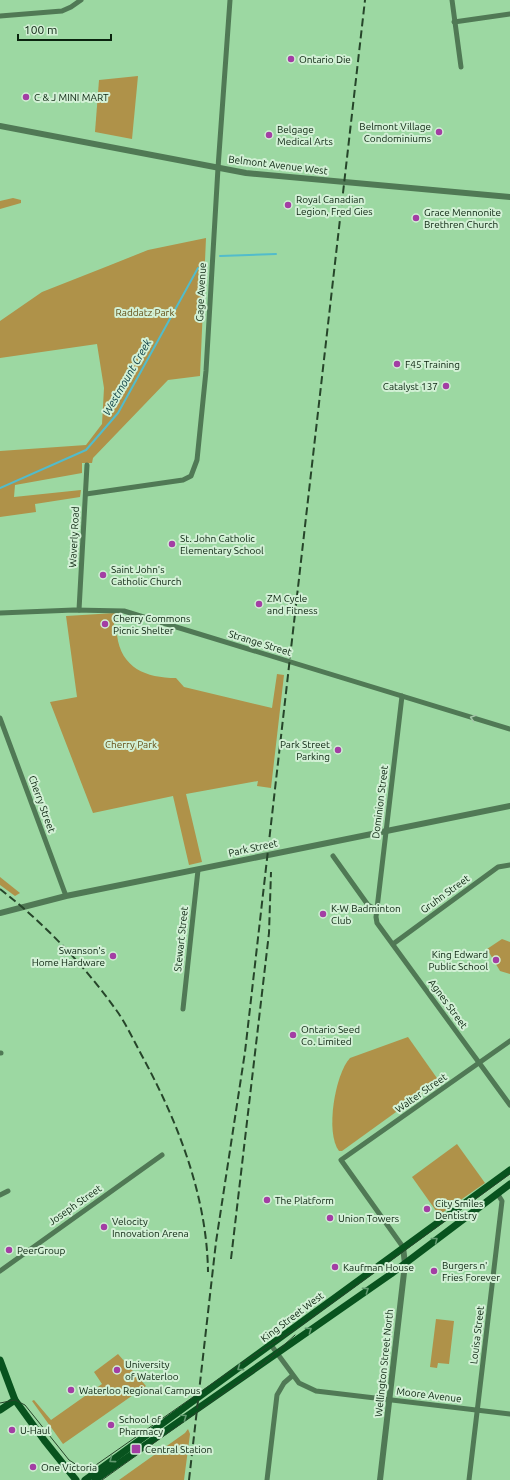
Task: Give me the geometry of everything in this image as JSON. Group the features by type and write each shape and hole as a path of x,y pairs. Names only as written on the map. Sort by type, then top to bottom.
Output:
{"main road":[{"name":"King Street West","path":"85,1480 271,1345 284,1333 510,1170"},
{"name":"King Street West","path":"95,1480 405,1264 510,1184"},
{"path":"0,1360 15,1400 76,1480"},
{"path":"0,1410 15,1400"}],"street":[{"path":"0,16 62,11 81,0"},
{"name":"Gage Avenue","path":"86,494 183,480 190,476 194,470 197,460 205,377 230,0"},
{"path":"452,0 461,67"},
{"path":"454,22 510,14"},
{"name":"Belmont Avenue West","path":"0,126 246,173 510,198"},
{"name":"Waverly Road","path":"79,610 87,465"},
{"name":"Strange Street","path":"0,613 79,610 124,611 510,729"},
{"name":"Dominion Street","path":"375,909 402,696"},
{"name":"Cherry Street","path":"0,718 2,730 66,896"},
{"name":"Park Street","path":"0,913 66,896 510,806"},
{"name":"Agnes Street","path":"333,856 368,904 375,909 377,923 510,1106"},
{"name":"Gruhn Street","path":"393,944 498,867 510,865"},
{"name":"Stewart Street","path":"183,1009 198,870"},
{"name":"Walter Street","path":"403,1247 341,1160 510,1041"},
{"name":"Joseph Street","path":"0,1271 162,1155"},
{"path":"0,1195 8,1191"},
{"name":"Louisa Street","path":"469,1480 502,1201 497,1193"},
{"name":"Wellington Street North","path":"380,1480 405,1264 403,1247"},
{"name":"Moore Avenue","path":"271,1345 292,1376 305,1387 316,1391 510,1414"},
{"path":"267,1480 277,1396 284,1383 292,1376"}],"green space":[{"path":"138,76 132,139 95,132 99,80"},
{"path":"13,198 21,200 21,203 0,209 0,201"},
{"name":"Raddatz Park","path":"206,238 200,376 168,380 93,458 92,463 82,463 82,473 15,485 14,497 81,490 80,497 35,504 36,512 0,517 0,451 86,445 102,424 104,388 97,344 0,358 0,321 42,292 148,250"},
{"name":"Cherry Park","path":"115,613 113,633 117,635 119,646 124,656 137,669 145,673 165,678 176,678 184,687 272,708 277,674 284,675 271,788 257,786 258,781 186,794 202,862 189,865 173,796 93,813 50,702 77,697 66,616"},
{"path":"0,877 20,893 15,896 0,885"},
{"path":"502,939 510,942 510,974 500,971 487,949"},
{"path":"408,1037 439,1081 342,1151 339,1151 335,1142 332,1118 336,1090 345,1066 350,1058"},
{"path":"457,1144 485,1183 439,1215 412,1177"},
{"path":"436,1319 454,1321 449,1364 438,1363 437,1368 430,1367"},
{"path":"118,1354 146,1386 63,1444 32,1401 34,1400 51,1420 102,1384 94,1372"},
{"path":"188,1429 190,1434 184,1480 119,1480 185,1433"}],"waterway":[{"name":"Westmount Creek","path":"220,256 276,254"},
{"name":"Westmount Creek","path":"0,488 86,450 118,413 198,268"}],"tram line":[{"path":"0,1403 15,1400 25,1405 69,1460 80,1467 93,1467 246,1360 295,1330 510,1174"},
{"path":"102,1480 259,1368 295,1335"}],"railway":[{"path":"189,1480 216,1242 245,1052 365,0"},
{"path":"231,1259 269,933 271,872"},
{"path":"0,889 17,902 79,963 119,1014 128,1029 167,1105 188,1159 202,1215 208,1272"}],"place":[{"name":"Ontario Die","path":"291,59"},
{"name":"C & J MINI MART","path":"26,97"},
{"name":"Belmont Village Condominiums","path":"439,132"},
{"name":"Belgage Medical Arts","path":"269,135"},
{"name":"Royal Canadian Legion, Fred Gies","path":"288,205"},
{"name":"Grace Mennonite Brethren Church","path":"416,218"},
{"name":"F45 Training","path":"397,364"},
{"name":"Catalyst 137","path":"446,386"},
{"name":"St. John Catholic Elementary School","path":"172,544"},
{"name":"Saint John's Catholic Church","path":"103,575"},
{"name":"ZM Cycle and Fitness","path":"259,604"},
{"name":"Cherry Commons Picnic Shelter","path":"105,624"},
{"name":"Park Street Parking","path":"338,750"},
{"name":"K-W Badminton Club","path":"323,914"},
{"name":"Swanson's Home Hardware","path":"113,956"},
{"name":"King Edward Public School","path":"496,960"},
{"name":"Ontario Seed Co. Limited","path":"293,1035"},
{"name":"The Platform","path":"267,1200"},
{"name":"City Smiles Dentistry","path":"427,1209"},
{"name":"Union Towers","path":"330,1218"},
{"name":"Velocity Innovation Arena","path":"104,1227"},
{"name":"PeerGroup","path":"9,1250"},
{"name":"Kaufman House","path":"335,1267"},
{"name":"Burgers n' Fries Forever","path":"434,1271"},
{"name":"University of Waterloo","path":"117,1370"},
{"name":"Waterloo Regional Campus","path":"71,1390"},
{"name":"School of Pharmacy","path":"111,1425"},
{"name":"U-Haul","path":"12,1430"},
{"name":"Central Station","path":"136,1449"},
{"name":"One Victoria","path":"33,1467"}]}
